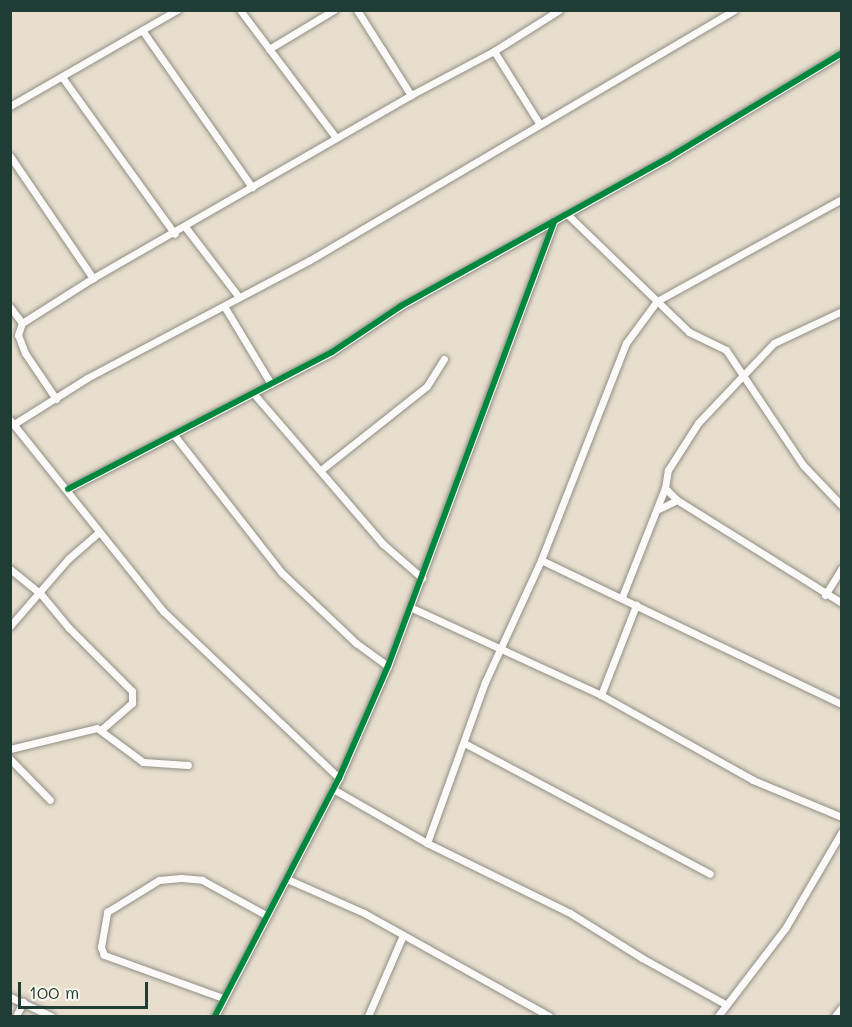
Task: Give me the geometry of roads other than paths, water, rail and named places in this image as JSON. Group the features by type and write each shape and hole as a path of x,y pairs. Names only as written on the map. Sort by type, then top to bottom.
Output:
{"street":[{"path":"10,106 177,10"},
{"path":"240,10 336,138"},
{"path":"269,49 334,10"},
{"path":"357,10 411,95"},
{"path":"56,399 25,353 18,335 22,323 93,278 186,228 411,95 494,51 559,10"},
{"path":"339,778 199,648 99,532 68,489 12,422 56,399 87,378 224,306 734,10"},
{"path":"142,30 252,187"},
{"path":"494,51 539,123"},
{"path":"68,489 271,384 568,215 842,53"},
{"path":"62,77 175,234"},
{"path":"10,156 93,278"},
{"path":"428,843 466,744 473,715 541,560 617,361 657,301 842,199"},
{"path":"568,215 689,332 726,350 816,483 842,507"},
{"path":"215,1017 339,778 388,666 412,608 554,221"},
{"path":"186,228 239,297"},
{"path":"224,306 271,384"},
{"path":"10,307 22,323"},
{"path":"622,597 665,488 668,470 698,423 725,398 741,375 758,363 774,343 841,313"},
{"path":"321,470 427,386 444,359"},
{"path":"254,393 384,544 422,578"},
{"path":"174,435 282,573 356,643 388,666"},
{"path":"665,488 677,500 825,595 842,603"},
{"path":"657,510 677,500"},
{"path":"10,626 68,559 99,532"},
{"path":"541,560 842,704"},
{"path":"825,595 842,568"},
{"path":"10,569 40,593 69,628 132,691 132,703 102,729"},
{"path":"601,695 636,605"},
{"path":"412,608 601,695 753,780 842,817"},
{"path":"10,749 89,728 102,729 121,749 143,762 188,765"},
{"path":"466,744 710,874"},
{"path":"10,759 51,800"},
{"path":"333,789 428,843 570,913 642,958 725,1004"},
{"path":"718,1017 725,1004 786,927 842,831"},
{"path":"224,998 104,955 101,946 107,912 159,880 181,878 202,880 266,915"},
{"path":"287,879 403,934 545,1016"},
{"path":"368,1017 403,934"},
{"path":"10,997 51,1017"},
{"path":"16,1017 23,1002"},
{"path":"835,1017 842,1007"}]}
